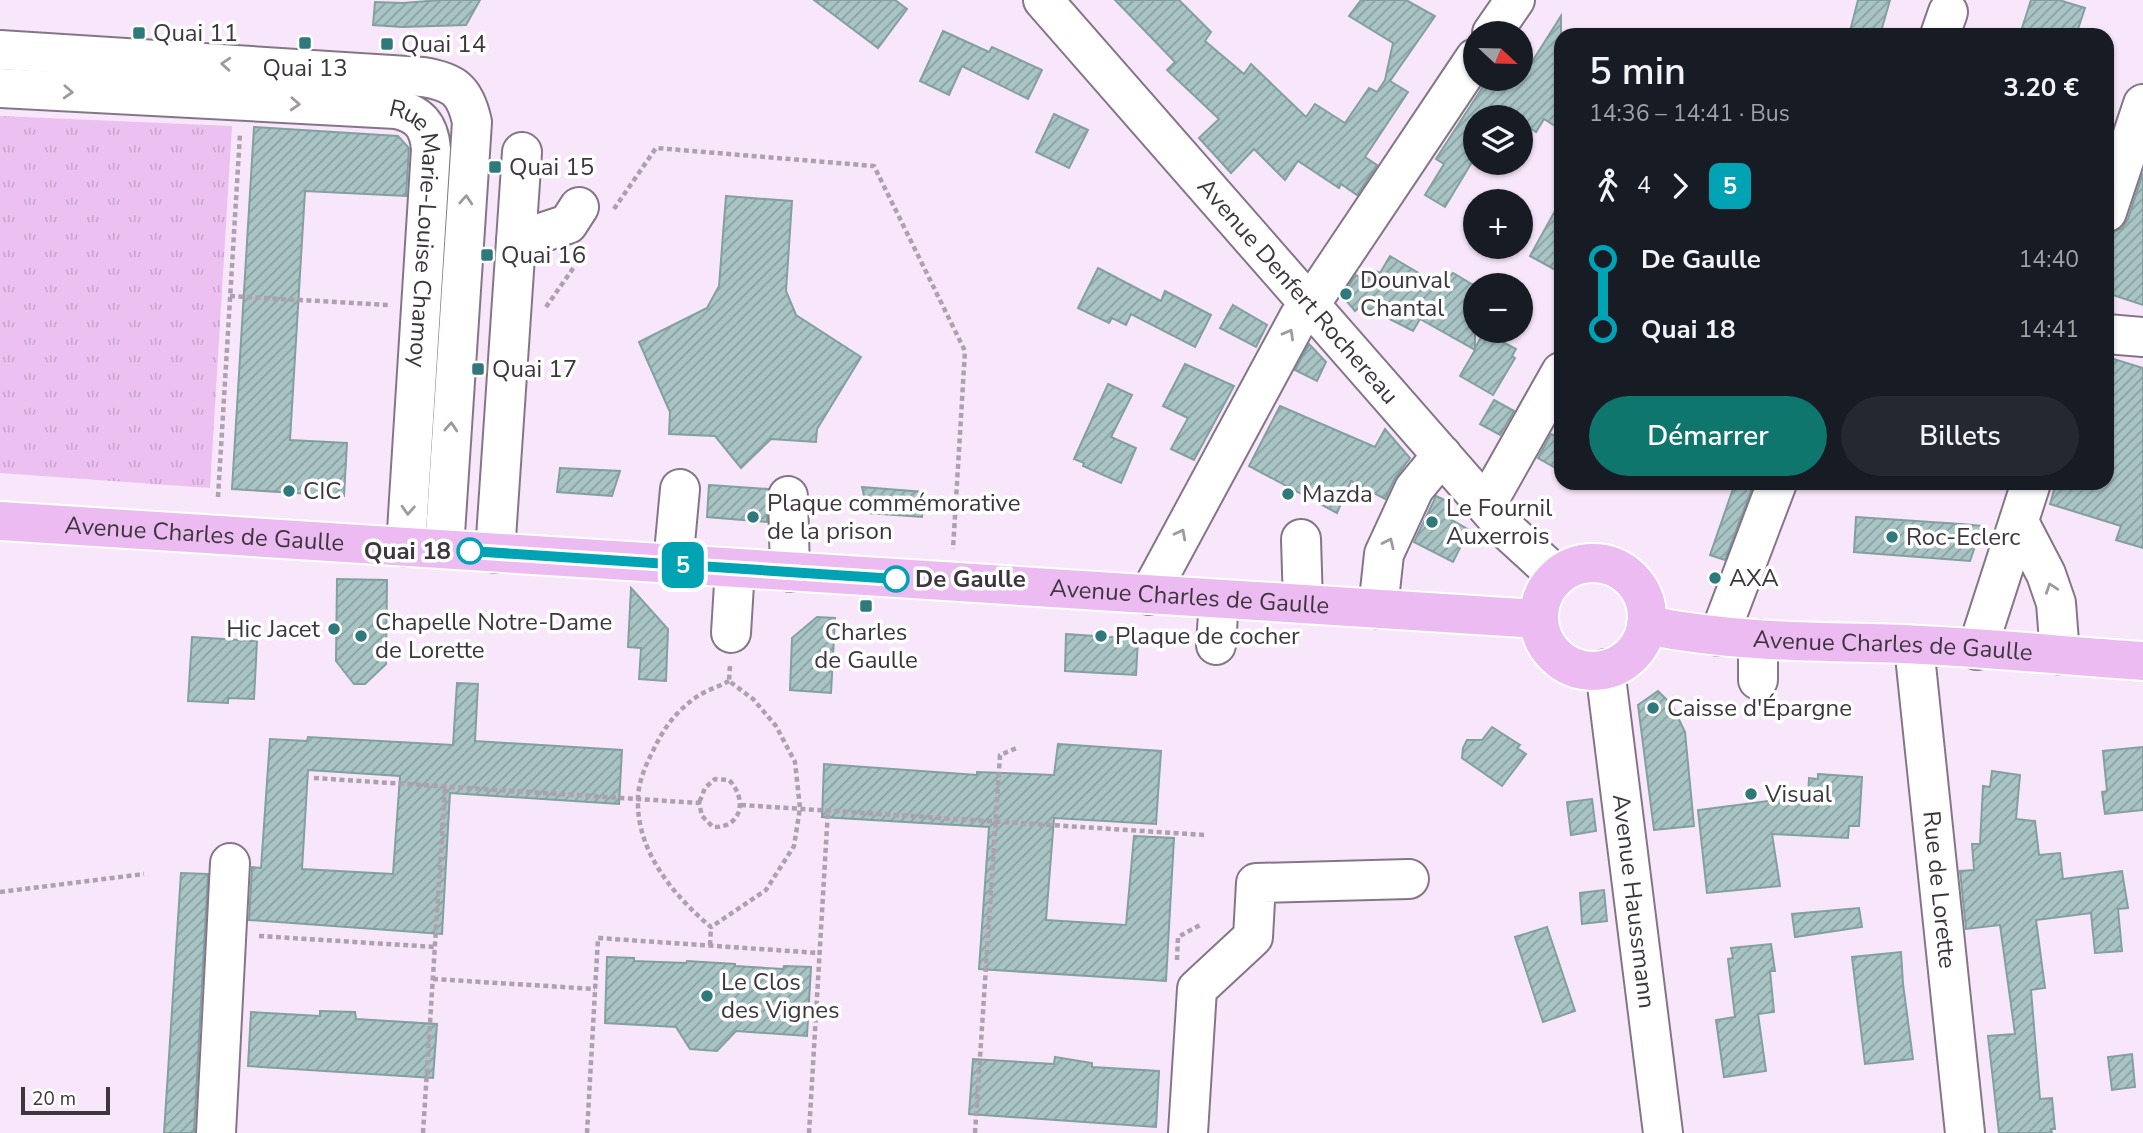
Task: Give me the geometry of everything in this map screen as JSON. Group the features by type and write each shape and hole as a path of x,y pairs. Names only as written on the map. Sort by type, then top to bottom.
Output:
{"main road":[{"name":"Avenue Charles de Gaulle","path":"0,521 1539,619"},
{"path":"1586,563 1619,569 1632,579 1642,593 1646,608 1646,625 1636,649 1605,670 1586,670 1568,665 1553,653 1543,638 1539,619 1547,589 1557,576 1571,567 1586,563"},
{"name":"Avenue Charles de Gaulle","path":"1646,625 1688,633 1824,644 1914,646 2143,661"}],"street":[{"path":"1500,21 1515,0"},
{"name":"Avenue Denfert Rochereau","path":"1053,4 1509,532 1557,576"},
{"path":"0,50 423,76 442,80 457,88 468,103 471,122 443,549"},
{"path":"1149,595 1214,495 1295,324 1463,76"},
{"name":"Rue Marie-Louise Chamoy","path":"0,88 396,109 411,113 422,121 429,135 431,149 397,546"},
{"path":"2114,191 2143,104"},
{"path":"495,553 522,152"},
{"path":"516,240 568,224 595,210"},
{"path":"2114,335 2143,337"},
{"path":"1486,505 1554,384"},
{"path":"1378,609 1384,554 1414,489 1442,455"},
{"path":"673,564 680,489"},
{"path":"1719,636 1774,490"},
{"path":"1977,650 2029,490"},
{"path":"788,496 790,572"},
{"path":"0,504 349,528 397,546"},
{"path":"2019,522 2046,574 2056,603 2060,655"},
{"path":"1301,539 1303,604"},
{"path":"731,633 735,568"},
{"path":"1216,645 1219,599"},
{"path":"1758,639 1758,680"},
{"name":"Rue de Lorette","path":"1914,646 1965,1133"},
{"name":"Avenue Haussmann","path":"1605,670 1663,1133"},
{"path":"216,1133 230,863"},
{"path":"1188,1133 1197,989 1253,937 1256,883 1409,879"}],"path":[{"path":"218,497 242,102"},
{"path":"595,210 656,148 874,166 965,351 952,582"},
{"path":"542,313 588,247"},
{"path":"230,296 356,303"},
{"path":"729,681 731,633"},
{"path":"711,927 686,906 656,867 643,831 638,799 646,765 664,728 695,697 729,681"},
{"path":"711,927 766,890 794,846 800,808 795,762 776,726 753,699 729,681"},
{"path":"975,1133 1000,755 1019,747"},
{"path":"314,778 699,803"},
{"path":"715,779 729,780 737,789 741,805 735,820 724,828 713,827 702,816 699,803 705,788 715,779"},
{"path":"423,1133 445,787"},
{"path":"741,805 1205,835"},
{"path":"809,1133 828,810"},
{"path":"0,892 144,874"},
{"path":"710,945 711,927"},
{"path":"246,935 435,947"},
{"path":"587,1133 598,937 819,953"},
{"path":"433,979 595,989"}],"green space":[{"path":"0,116 232,126 210,488 0,473"}],"building":[{"path":"480,0 466,25 373,25 375,2"},
{"path":"814,0 895,0 907,9 878,48"},
{"path":"1115,0 1179,0 1211,32 1205,41 1244,74 1251,64 1306,117 1315,104 1345,123 1369,88 1377,92 1385,80 1393,43 1349,16 1361,0 1406,0 1435,16 1390,81 1408,92 1365,157 1377,165 1357,195 1341,184 1339,188 1298,161 1285,180 1254,149 1231,173 1199,138 1219,119 1167,70 1175,62"},
{"path":"1858,0 1890,0 1882,28 1851,28"},
{"path":"2031,0 2059,0 2085,8 2078,28 2022,28"},
{"path":"1561,16 1561,28 1554,28 1554,125 1544,119 1536,132 1533,130 1533,105 1471,105 1480,91 1533,91 1533,60"},
{"path":"943,31 989,52 992,47 1042,70 1028,99 962,66 949,95 920,81"},
{"path":"1054,114 1088,130 1069,168 1036,152"},
{"path":"1463,117 1464,175 1445,207 1425,195 1444,164 1436,159"},
{"path":"254,127 398,136 409,148 406,196 305,191 290,440 347,443 344,496 232,489"},
{"path":"2143,173 2143,305 2114,295 2114,232 2122,228 2128,219"},
{"path":"726,196 792,201 786,291 796,315 861,357 817,429 816,442 771,439 741,468 715,436 669,434 670,412 639,342 707,308 719,286"},
{"path":"1554,213 1554,269 1533,258 1533,251"},
{"path":"1390,256 1439,285 1453,273 1463,279 1463,343 1475,343 1475,348 1478,343 1505,343 1516,349 1512,356 1515,358 1493,395 1460,376 1475,350 1420,319 1413,331 1362,305 1355,311 1343,294 1356,275 1366,281 1374,270 1380,273"},
{"path":"1098,268 1161,301 1165,291 1211,315 1195,347 1131,314 1126,325 1112,318 1109,323 1078,308"},
{"path":"1233,305 1267,325 1256,347 1220,328"},
{"path":"1309,344 1326,362 1317,381 1295,370"},
{"path":"2114,359 2143,368 2143,548 2116,540 2121,526 2050,504 2054,490 2114,490"},
{"path":"1185,364 1234,386 1194,460 1171,449 1188,418 1163,406"},
{"path":"1108,384 1132,395 1111,437 1136,448 1121,483 1083,466 1084,463 1074,459"},
{"path":"1494,400 1514,411 1500,435 1480,424"},
{"path":"1280,406 1375,447 1385,429 1410,458 1394,480 1385,499 1351,481 1337,513 1249,466"},
{"path":"1551,434 1554,436 1554,467 1538,458"},
{"path":"560,468 620,471 612,496 557,492"},
{"path":"709,485 768,489 767,522 707,517"},
{"path":"862,487 924,492 922,517 868,513"},
{"path":"1733,490 1751,490 1725,560 1710,555"},
{"name":"Le Fournil Auxerrois","path":"1436,496 1451,503 1445,516 1469,530 1453,562 1414,542"},
{"name":"Roc-Eclerc","path":"1856,517 1982,526 1970,561 1854,552"},
{"name":"Chapelle Notre-Dame de Lorette","path":"337,579 387,580 386,664 365,684 354,684 336,661"},
{"path":"631,588 668,629 666,681 639,679 641,648 628,647"},
{"path":"817,617 835,618 831,693 790,690 792,638"},
{"path":"1066,634 1138,639 1136,675 1065,671"},
{"path":"192,637 257,641 254,699 228,698 228,703 188,701"},
{"path":"457,683 478,684 475,741 622,750 619,804 450,793 442,934 249,920 252,867 261,868 270,739 307,741 308,737 453,745","holes":["308,770 400,776 393,874 302,869"]},
{"path":"1658,691 1672,705 1685,732 1694,826 1654,830 1638,705"},
{"path":"1492,727 1520,745 1517,748 1526,754 1502,786 1462,758 1467,740 1482,740"},
{"path":"1058,744 1161,751 1156,824 1054,818 1046,920 1126,925 1134,836 1174,838 1166,981 979,969 989,827 822,817 824,764 977,775 977,772 1054,775"},
{"path":"2143,747 2143,810 2105,814 2102,792 2107,791 2103,751"},
{"path":"1992,771 2020,775 2016,819 2035,821 2039,855 2060,853 2063,879 2122,871 2128,908 2118,909 2122,951 2095,953 2091,913 2036,920 2045,988 2031,990 2040,1099 2052,1098 2055,1129 2051,1129 2052,1133 1999,1133 1988,1036 2015,1034 2000,925 1966,929 1960,871 1974,870 1972,844 1980,844 1983,786 1990,787"},
{"path":"1818,774 1862,777 1859,826 1849,826 1848,838 1772,834 1780,886 1707,893 1698,810 1808,796 1809,778 1818,779"},
{"path":"1592,799 1596,831 1571,835 1567,802"},
{"path":"181,873 208,874 194,1133 164,1133"},
{"path":"1604,890 1607,921 1582,924 1580,893"},
{"path":"1859,908 1862,927 1795,937 1792,914"},
{"path":"1547,927 1575,1011 1543,1022 1515,937"},
{"path":"1771,944 1775,971 1770,971 1774,1012 1758,1014 1766,1071 1724,1077 1716,1020 1735,1017 1728,959 1733,958 1731,948"},
{"path":"1901,952 1913,1059 1865,1064 1852,957"},
{"name":"Le Clos des Vignes","path":"607,957 634,958 634,961 687,961 783,969 784,966 811,967 807,1036 736,1031 717,1051 690,1049 676,1027 605,1023"},
{"path":"320,1011 355,1012 356,1019 437,1024 433,1078 248,1066 251,1012 320,1016"},
{"path":"2132,1054 2135,1087 2112,1090 2108,1057"},
{"path":"1055,1057 1092,1063 1092,1067 1159,1071 1156,1127 969,1114 973,1059 1054,1064"}],"bus line":[{"name":"5","path":"470,551 896,579"}],"place":[{"name":"Quai 11","path":"139,33"},
{"name":"Quai 13","path":"305,43"},
{"name":"Quai 14","path":"387,44"},
{"name":"Quai 15","path":"495,167"},
{"name":"Quai 16","path":"487,255"},
{"name":"Dounval Chantal","path":"1346,294"},
{"name":"Quai 17","path":"478,369"},
{"name":"CIC","path":"289,491"},
{"name":"Mazda","path":"1288,494"},
{"name":"Plaque commémorative de la prison","path":"753,517"},
{"name":"Le Fournil Auxerrois","path":"1432,522"},
{"name":"Roc-Eclerc","path":"1892,537"},
{"name":"Quai 18","path":"470,551"},
{"name":"AXA","path":"1715,578"},
{"name":"De Gaulle","path":"896,579"},
{"name":"Charles de Gaulle","path":"866,606"},
{"name":"Hic Jacet","path":"334,629"},
{"name":"Chapelle Notre-Dame de Lorette","path":"361,636"},
{"name":"Plaque de cocher","path":"1101,636"},
{"name":"Caisse d'Épargne","path":"1653,708"},
{"name":"Visual","path":"1751,794"},
{"name":"Le Clos des Vignes","path":"707,996"}]}
